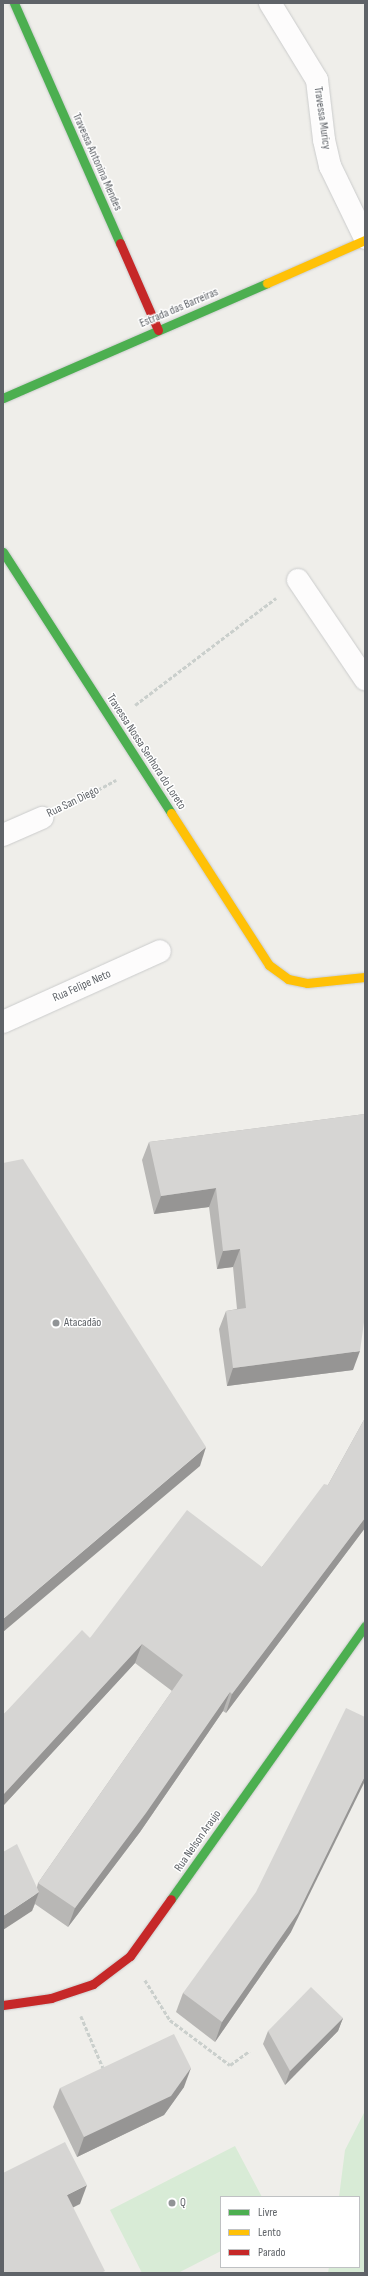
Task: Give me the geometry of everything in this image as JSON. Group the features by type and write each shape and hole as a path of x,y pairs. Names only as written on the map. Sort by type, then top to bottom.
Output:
{"street":[{"name":"Travessa Antonina Mendes","path":"14,3 158,330"},
{"name":"Travessa Muricy","path":"270,3 316,80 324,140 330,166 365,239"},
{"name":"Estrada das Barreiras","path":"3,398 365,239"},
{"name":"Travessa Nossa Senhora do Loreto","path":"3,552 269,965 288,979 307,983 365,977"},
{"path":"298,580 362,667"},
{"name":"Rua San Diego","path":"3,835 42,818"},
{"name":"Rua Felipe Neto","path":"3,1022 160,951"},
{"name":"Rua Nelson Araujo","path":"3,2005 51,1998 93,1984 130,1956 365,1626"}],"path":[{"path":"113,722 298,580"},
{"name":"Rua San Diego","path":"42,818 70,806 141,766"},
{"path":"130,1956 170,2020 230,2065 249,2051"},
{"path":"71,1992 106,2074"}],"green space":[{"path":"365,2111 365,2273 328,2273 329,2268 360,2268 360,2196 339,2196 345,2150"},
{"name":"Q","path":"235,2146 261,2196 220,2196 220,2252 178,2273 142,2273 110,2210"}],"building":[{"path":"365,1114 365,1315 360,1351 233,1368 226,1311 246,1308 240,1249 223,1251 216,1188 161,1196 149,1142"},
{"name":"Atacadão","path":"23,1159 206,1447 3,1619 3,1163"},
{"path":"365,1418 365,1518 232,1694 230,1692 146,1813 75,1908 38,1883 183,1675 142,1644 3,1795 3,1715 82,1630 90,1638 187,1510 262,1567 324,1484 328,1485"},
{"path":"346,1708 365,1717 365,1776 298,1913 222,2022 183,1993 256,1892"},
{"path":"17,1844 39,1892 3,1916 3,1852"},
{"path":"311,1987 343,2018 290,2071 268,2031"},
{"path":"174,2034 191,2068 171,2096 84,2137 60,2088"},
{"path":"65,2142 87,2185 67,2195 105,2271 101,2273 3,2273 3,2173"}],"traffic: fast":[{"path":"14,3 120,243"},
{"path":"3,398 267,283"},
{"path":"3,552 171,813"},
{"path":"171,1899 365,1626"}],"traffic: slow":[{"path":"267,283 365,240"},
{"path":"171,813 269,965 288,979 307,983 365,977"}],"traffic: jam":[{"path":"120,243 158,330"},
{"path":"3,2005 51,1998 93,1984 130,1956 171,1899"}],"place":[{"name":"Atacadão","path":"56,1323"},
{"name":"Q","path":"172,2203"}]}
